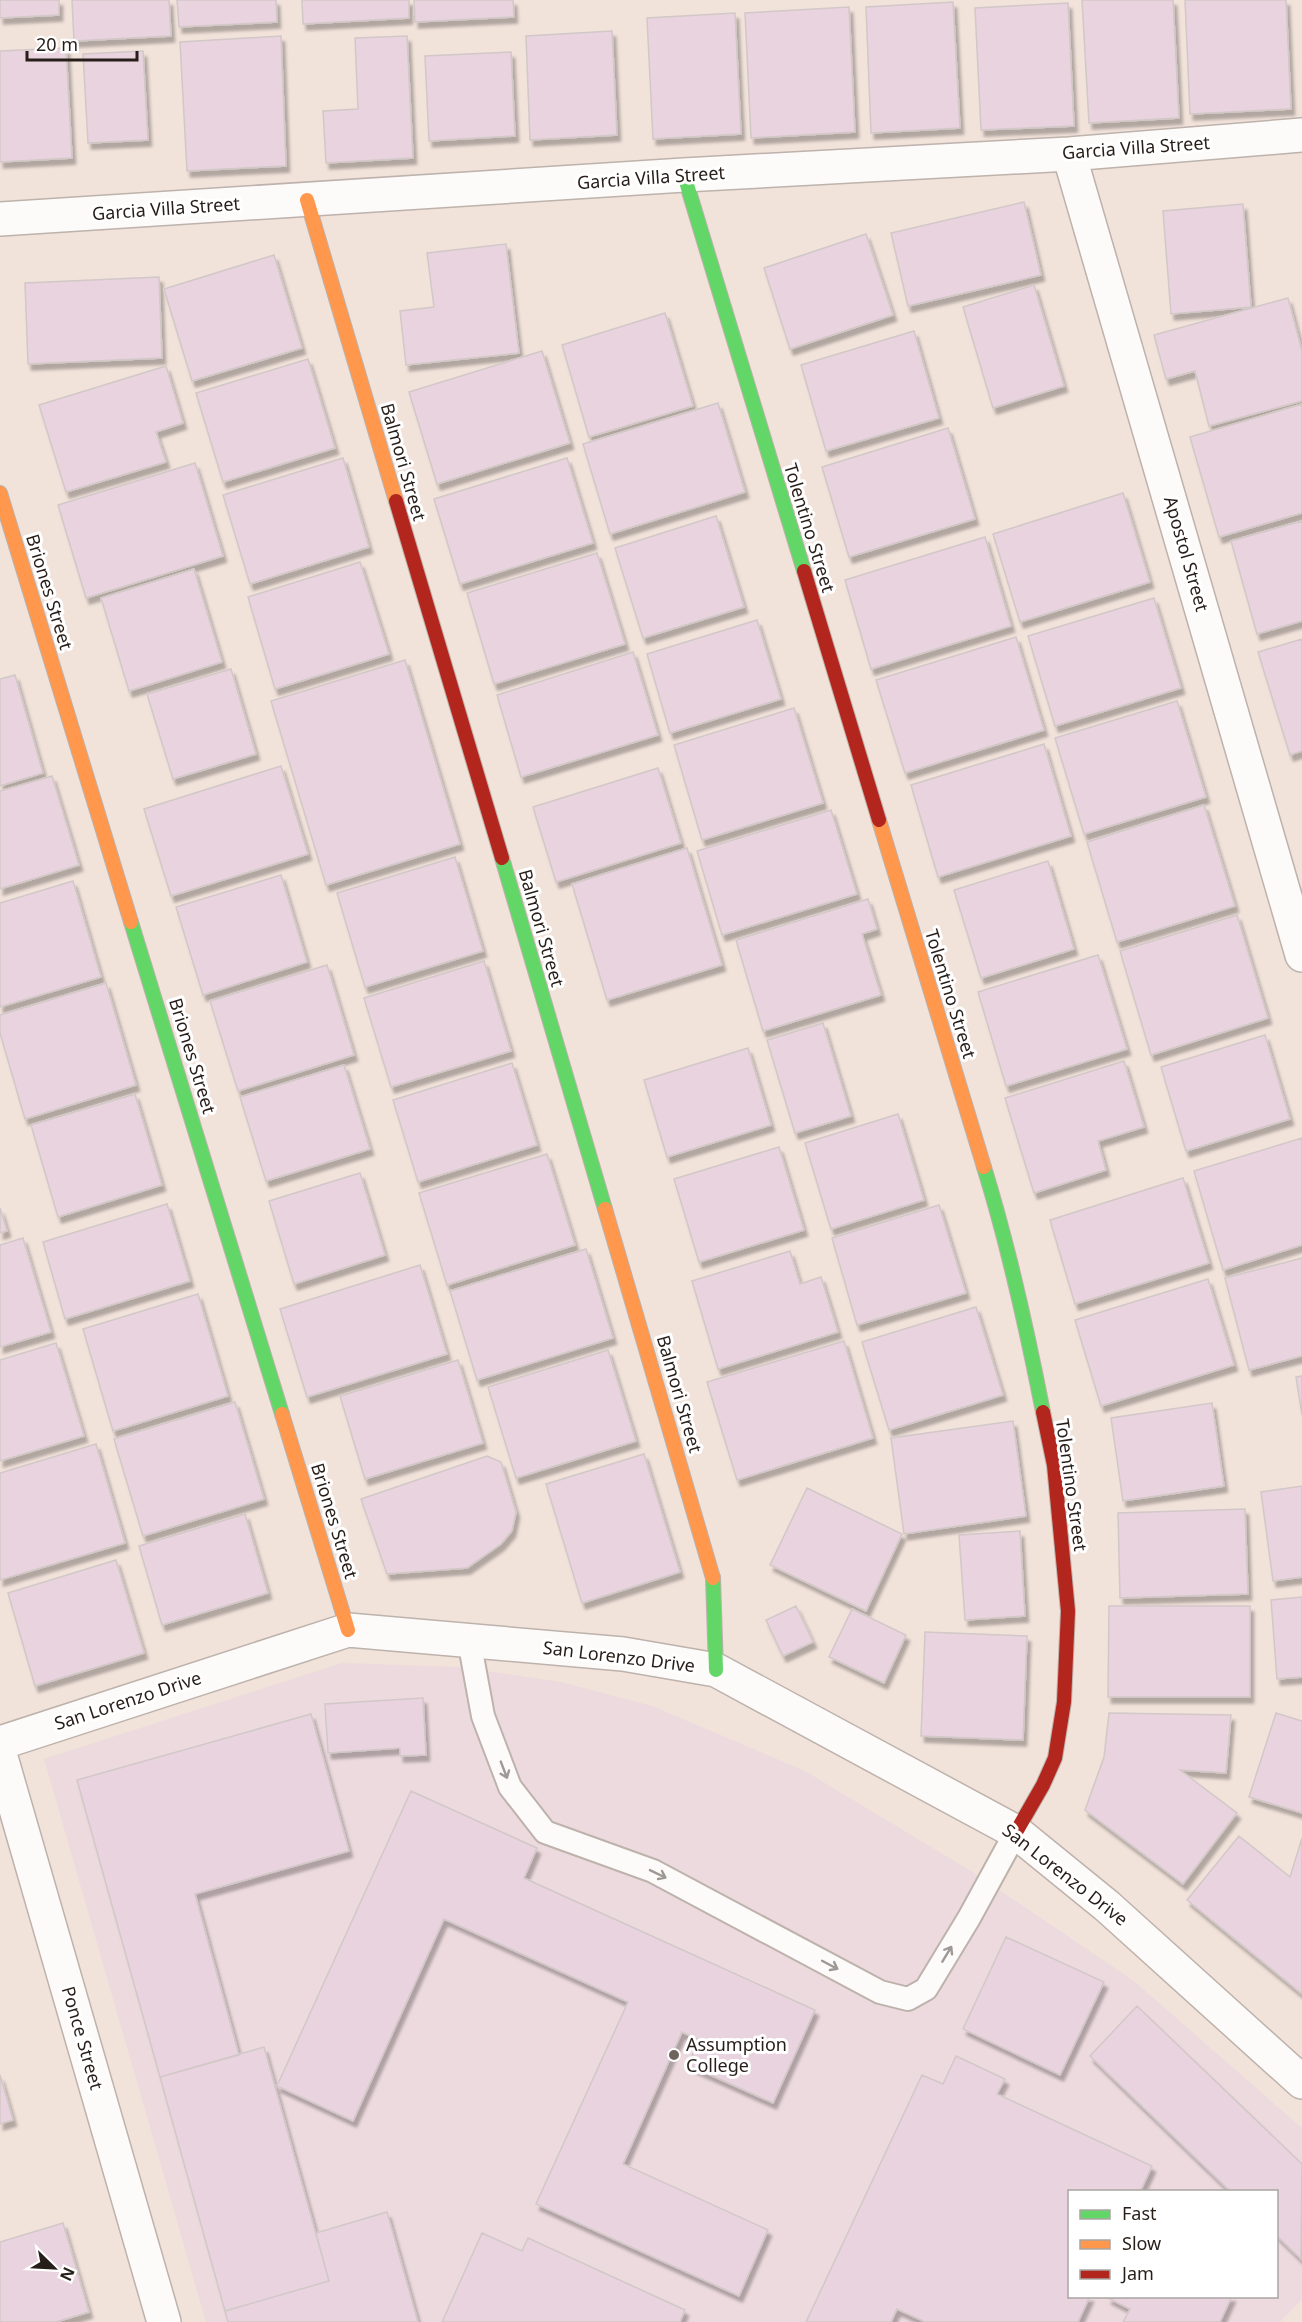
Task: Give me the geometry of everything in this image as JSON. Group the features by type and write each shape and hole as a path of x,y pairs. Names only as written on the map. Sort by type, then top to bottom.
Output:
{"street":[{"name":"Garcia Villa Street","path":"0,219 684,175 1069,154 1302,135"},
{"name":"Apostol Street","path":"1069,154 1302,955"},
{"name":"Tolentino Street","path":"684,175 1000,1219 1029,1340 1052,1454 1068,1611 1064,1702 1055,1758 1043,1785 1016,1832"},
{"name":"Balmori Street","path":"307,200 713,1573 716,1670"},
{"name":"Briones Street","path":"0,493 348,1630"},
{"name":"San Lorenzo Drive","path":"0,1743 348,1630 623,1654 716,1670 1016,1832 1107,1906 1302,2082"},
{"name":"Ponce Street","path":"0,1754 164,2322"}],"lane":[{"path":"469,1640 483,1716 510,1787 545,1832 653,1871 880,1992 908,1999 926,1989 969,1918 1016,1832"}],"shaded area":[{"name":"Assumption College","path":"342,1663 459,1667 561,1682 652,1706 805,1771 974,1873 1134,1981 1302,2128 1302,2299 1280,2322 206,2322 44,1759"}],"building":[{"path":"0,0 59,0 59,15 0,18"},
{"path":"72,0 169,0 171,36 74,41"},
{"path":"177,0 276,0 277,22 179,27"},
{"path":"302,0 409,0 409,18 303,24"},
{"path":"414,0 513,0 514,17 415,22"},
{"path":"1082,0 1173,0 1179,118 1089,123"},
{"path":"1185,0 1286,0 1291,109 1190,114"},
{"path":"953,2 960,128 871,133 866,7"},
{"path":"1068,3 1074,126 981,130 975,8"},
{"path":"849,7 855,132 751,138 745,13"},
{"path":"735,13 741,134 653,139 647,18"},
{"path":"612,31 617,135 530,140 526,36"},
{"path":"281,36 286,166 187,171 180,42"},
{"path":"407,36 413,158 326,163 323,111 358,109 355,38"},
{"path":"66,48 72,158 0,162 0,51"},
{"path":"143,51 148,140 88,143 83,54"},
{"path":"511,52 515,136 429,141 425,56"},
{"path":"1024,202 1041,275 908,306 891,233"},
{"path":"1243,204 1251,307 1171,314 1163,211"},
{"path":"866,234 893,315 790,349 764,268"},
{"path":"506,244 519,353 406,365 400,311 434,307 427,253"},
{"path":"274,255 302,348 192,381 164,289"},
{"path":"159,277 162,358 28,364 25,283"},
{"path":"1034,285 1064,386 993,408 963,307"},
{"path":"1288,298 1302,351 1302,401 1209,426 1195,371 1166,379 1154,335"},
{"path":"665,313 693,406 589,437 562,345"},
{"path":"914,331 939,418 826,451 801,365"},
{"path":"542,351 570,443 437,484 409,392"},
{"path":"308,359 335,448 223,482 196,393"},
{"path":"166,366 183,423 156,432 166,462 66,492 39,405"},
{"path":"718,403 745,492 610,534 583,444"},
{"path":"1302,404 1302,513 1219,537 1190,437"},
{"path":"948,428 975,519 849,557 822,467"},
{"path":"343,458 369,547 250,584 223,495"},
{"path":"567,458 593,543 460,584 434,499"},
{"path":"195,463 223,556 86,598 58,505"},
{"path":"1123,493 1150,582 1020,622 993,534"},
{"path":"716,516 744,607 643,638 615,548"},
{"path":"1302,521 1302,621 1257,634 1231,541"},
{"path":"985,537 1011,626 871,669 845,580"},
{"path":"597,553 625,644 494,684 467,593"},
{"path":"360,562 389,654 275,689 248,597"},
{"path":"194,569 222,662 129,691 101,598"},
{"path":"1154,598 1181,688 1055,726 1028,636"},
{"path":"757,620 781,699 670,733 647,654"},
{"path":"1016,637 1044,730 905,773 876,680"},
{"path":"1302,639 1302,751 1290,755 1258,652"},
{"path":"633,652 658,735 521,777 497,695"},
{"path":"405,660 460,844 326,885 271,701"},
{"path":"231,669 256,754 173,779 147,694"},
{"path":"15,675 43,773 0,786 0,679"},
{"path":"1177,701 1206,797 1084,834 1055,738"},
{"path":"794,708 823,803 702,840 674,745"},
{"path":"1044,744 1071,836 938,877 911,785"},
{"path":"281,766 308,854 171,896 144,809"},
{"path":"658,768 681,843 556,882 533,807"},
{"path":"52,776 79,865 0,889 0,791"},
{"path":"1204,805 1235,906 1117,942 1087,842"},
{"path":"831,810 857,894 722,935 697,851"},
{"path":"687,848 722,965 607,1000 572,884"},
{"path":"455,857 483,951 365,987 337,893"},
{"path":"1048,861 1074,949 981,978 954,890"},
{"path":"281,875 307,962 203,995 176,907"},
{"path":"73,881 101,977 0,1007 0,903"},
{"path":"868,899 877,929 862,934 881,995 763,1031 736,940"},
{"path":"1237,915 1268,1018 1151,1055 1120,951"},
{"path":"1098,955 1127,1049 1006,1086 978,992"},
{"path":"484,961 511,1051 391,1087 364,998"},
{"path":"327,965 354,1055 238,1091 210,1001"},
{"path":"106,983 136,1085 25,1119 0,1033 0,1015"},
{"path":"823,1023 851,1116 795,1133 767,1040"},
{"path":"1265,1035 1290,1119 1186,1151 1161,1067"},
{"path":"748,1048 771,1125 667,1157 644,1080"},
{"path":"1124,1061 1144,1127 1098,1141 1106,1170 1034,1193 1005,1098"},
{"path":"512,1063 537,1145 418,1182 393,1100"},
{"path":"344,1065 370,1149 266,1181 240,1097"},
{"path":"135,1094 162,1185 58,1217 31,1125"},
{"path":"898,1114 924,1200 831,1229 805,1143"},
{"path":"1302,1138 1302,1245 1223,1270 1194,1171"},
{"path":"779,1147 804,1230 699,1262 674,1179"},
{"path":"547,1154 575,1245 447,1285 419,1193"},
{"path":"360,1173 385,1255 294,1284 269,1201"},
{"path":"1183,1178 1209,1263 1075,1304 1050,1220"},
{"path":"167,1204 190,1281 65,1319 43,1242"},
{"path":"939,1205 966,1293 857,1325 832,1238"},
{"path":"0,1208 7,1231 0,1233"},
{"path":"23,1238 51,1332 0,1347 0,1245"},
{"path":"586,1249 613,1338 477,1380 450,1291"},
{"path":"790,1251 800,1284 821,1277 838,1332 718,1369 692,1281"},
{"path":"1302,1258 1302,1356 1249,1370 1225,1278"},
{"path":"420,1265 447,1354 307,1397 280,1309"},
{"path":"1208,1279 1234,1365 1101,1406 1075,1320"},
{"path":"198,1294 228,1396 113,1431 83,1329"},
{"path":"976,1307 1003,1395 889,1430 862,1342"},
{"path":"844,1341 873,1438 737,1480 707,1382"},
{"path":"56,1343 84,1436 0,1461 0,1360"},
{"path":"608,1350 636,1441 516,1478 488,1387"},
{"path":"458,1360 483,1443 365,1479 340,1396"},
{"path":"1302,1376 1302,1415 1296,1377"},
{"path":"235,1402 264,1499 143,1536 114,1439"},
{"path":"1212,1403 1224,1486 1123,1501 1111,1418"},
{"path":"1013,1421 1026,1516 904,1534 891,1438"},
{"path":"96,1444 125,1543 0,1580 0,1473"},
{"path":"644,1454 680,1572 582,1603 546,1484"},
{"path":"487,1456 501,1462 516,1512 512,1531 501,1544 467,1568 387,1574 361,1499"},
{"path":"1302,1486 1302,1577 1273,1581 1261,1492"},
{"path":"807,1488 902,1534 866,1611 770,1565"},
{"path":"1245,1509 1248,1594 1120,1598 1118,1513"},
{"path":"245,1514 268,1593 162,1625 139,1546"},
{"path":"1020,1531 1025,1616 965,1620 959,1535"},
{"path":"116,1560 144,1653 35,1686 8,1593"},
{"path":"1302,1597 1302,1677 1277,1679 1271,1600"},
{"path":"796,1606 813,1642 783,1656 766,1620"},
{"path":"1109,1606 1250,1606 1250,1697 1108,1697"},
{"path":"852,1609 906,1635 884,1683 829,1657"},
{"path":"925,1632 1027,1636 1023,1740 921,1736"},
{"path":"423,1698 426,1755 400,1756 400,1748 328,1753 325,1704"},
{"path":"1109,1713 1231,1715 1226,1773 1180,1770 1237,1813 1183,1884 1085,1810 1104,1757"},
{"path":"1276,1713 1302,1721 1302,1813 1249,1797"},
{"path":"311,1714 349,1851 195,1894 239,2055 160,2077 77,1780"},
{"path":"411,1791 537,1848 524,1878 815,2010 773,2103 688,2065 699,2040 682,2032 623,2164 768,2230 739,2296 536,2204 628,2002 444,1919 353,2121 277,2086"},
{"path":"1239,1836 1290,1877 1302,1838 1302,1994 1187,1900"},
{"path":"1006,1937 1104,1982 1060,2075 963,2029"},
{"path":"1137,2006 1302,2164 1301,2259 1278,2237 1278,2190 1229,2190 1090,2056"},
{"path":"264,2047 329,2281 225,2311 160,2077"},
{"path":"956,2056 1005,2079 997,2094 1152,2166 1141,2190 1068,2190 1068,2298 1089,2298 1078,2322 925,2322 897,2309 891,2322 806,2322 922,2075 943,2084"},
{"path":"0,2075 13,2120 0,2124"},
{"path":"387,2212 418,2322 228,2322 225,2311 329,2281 316,2233"},
{"path":"63,2223 89,2312 56,2322 0,2322 0,2242"},
{"path":"482,2233 522,2251 528,2238 685,2310 680,2322 442,2322"},
{"path":"1108,2298 1231,2298 1220,2322 1123,2322 1130,2309"}],"traffic: fast":[{"path":"684,175 804,571"},
{"path":"502,858 605,1209"},
{"path":"131,922 282,1414"},
{"path":"984,1167 1017,1289 1043,1412"},
{"path":"713,1578 716,1670"}],"traffic: slow":[{"path":"307,200 396,501"},
{"path":"0,493 131,922"},
{"path":"879,820 984,1167"},
{"path":"605,1209 713,1578"},
{"path":"282,1414 348,1630"}],"traffic: jam":[{"path":"396,501 502,858"},
{"path":"804,571 879,820"},
{"path":"1016,1832 1043,1785 1055,1758 1064,1702 1068,1611 1054,1465 1043,1412"}],"place":[{"name":"Assumption College","path":"674,2055"}]}
